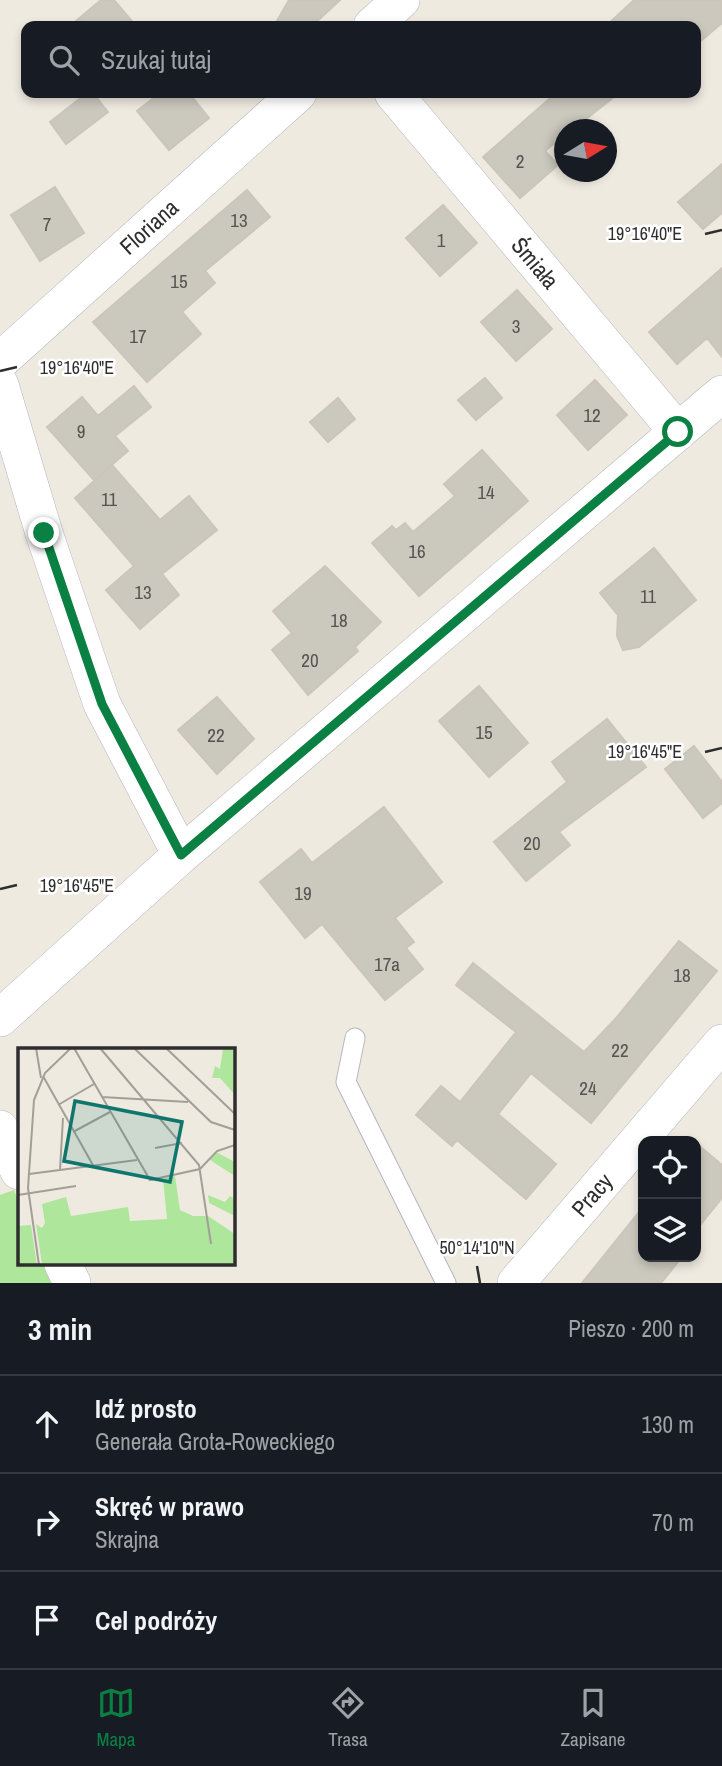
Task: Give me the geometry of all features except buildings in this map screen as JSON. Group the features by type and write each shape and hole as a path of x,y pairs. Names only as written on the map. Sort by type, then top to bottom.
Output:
{"street":[{"path":"378,21 401,0"},
{"name":"Floriana","path":"0,361 292,98"},
{"name":"Śmiała","path":"397,98 678,432"},
{"path":"0,385 44,533 102,704 181,855"},
{"path":"0,1018 181,855 722,394"},
{"name":"Pracy","path":"516,1283 722,1043"},
{"path":"0,1129 18,1169"},
{"path":"64,1266 72,1283"}],"lane":[{"path":"355,1038 346,1082 446,1283"}],"green space":[{"path":"14,1190 18,1200 18,1266 50,1266 58,1283 0,1283 0,1195"}],"route":[{"path":"44,533 102,704 181,855 678,432"}]}
